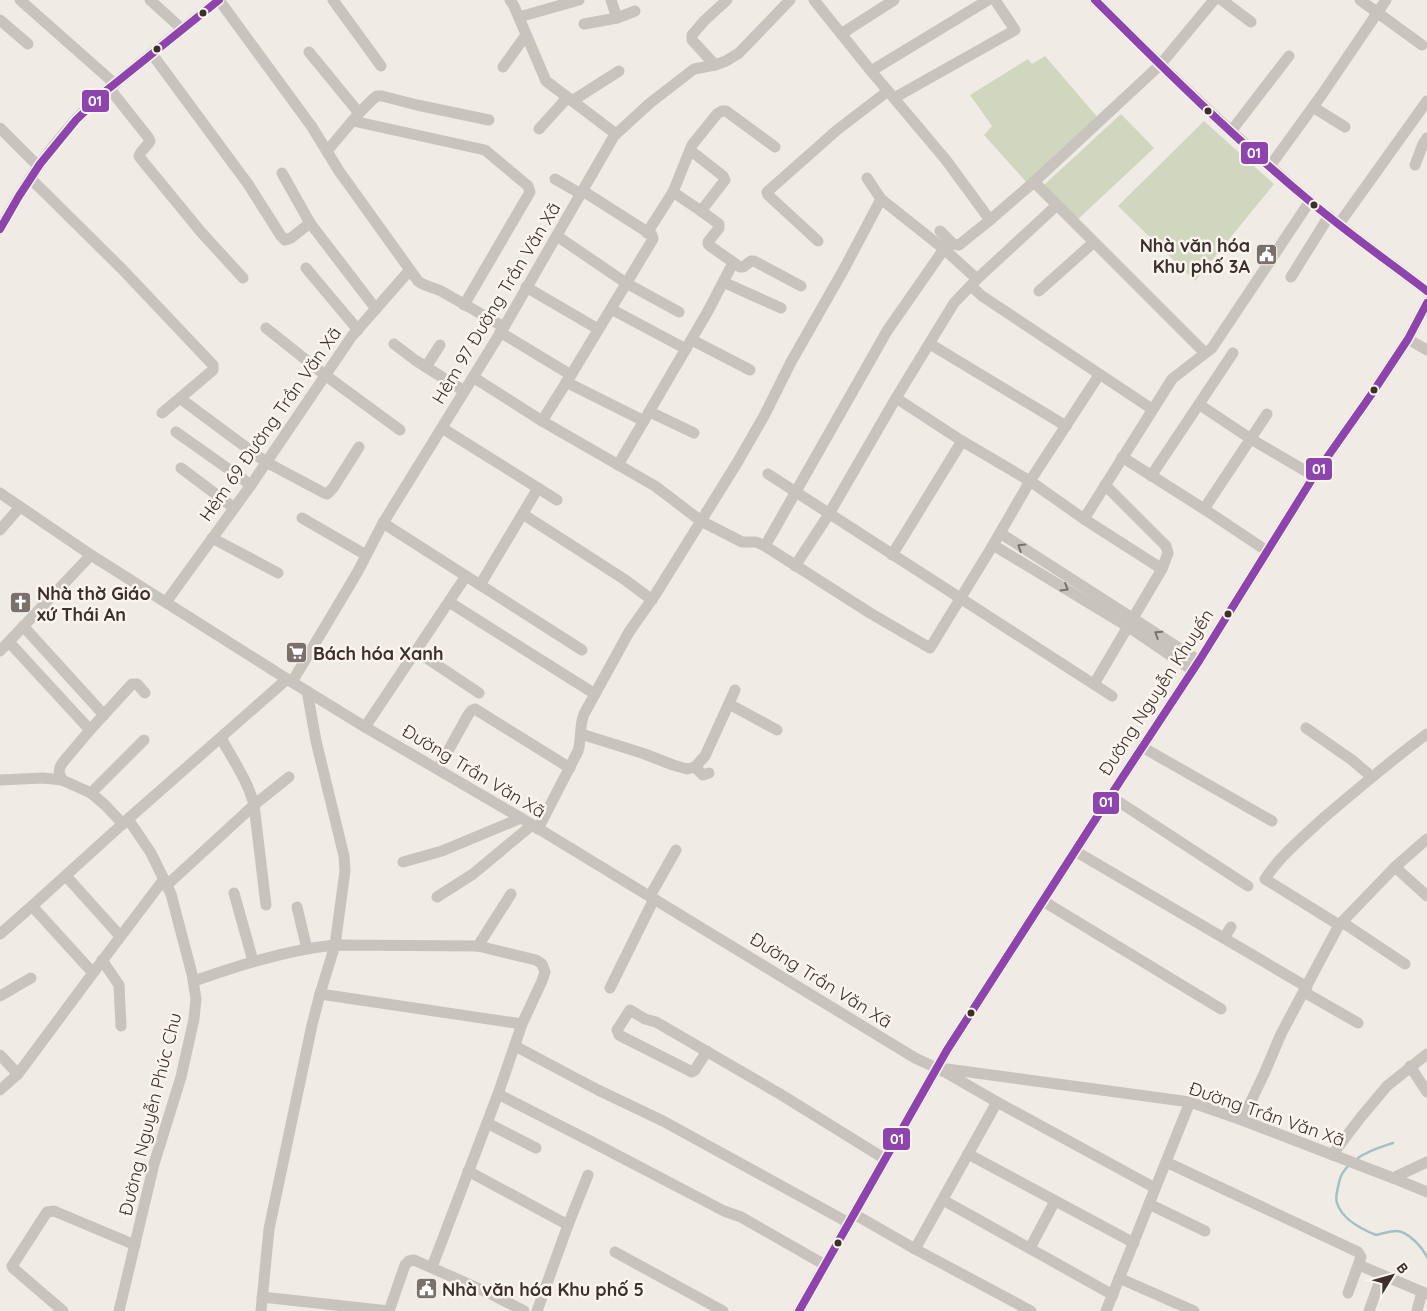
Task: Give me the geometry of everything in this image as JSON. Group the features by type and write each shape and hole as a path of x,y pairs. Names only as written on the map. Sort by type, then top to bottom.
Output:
{"street":[{"path":"20,0 112,86 150,141 148,146 140,152 139,156 141,159 200,232 243,278"},
{"path":"150,0 182,29"},
{"path":"0,229 30,178 50,149 90,105 182,29 204,4 219,0 306,119 409,271 423,285 436,288 464,305 569,379 647,417 694,434"},
{"path":"333,0 381,66"},
{"path":"510,0 546,81 616,134"},
{"path":"519,17 579,0"},
{"path":"611,0 617,18"},
{"path":"715,65 692,40 692,35 727,0"},
{"name":"Hẻm 97 Đường Trần Văn Xã","path":"290,680 366,556 383,523 502,330 616,134 694,69 715,65 739,53 790,0"},
{"path":"814,0 946,160 990,220"},
{"path":"841,34 894,0"},
{"path":"871,71 988,0"},
{"path":"818,241 767,192 837,130 891,94 1015,30 995,0"},
{"path":"1095,0 1160,65 1270,166 1310,201 1427,291"},
{"path":"940,231 953,244 959,246 990,220 1034,182 1160,65 1214,0"},
{"path":"1222,0 1251,22"},
{"path":"1360,0 1422,46"},
{"path":"1270,166 1386,0"},
{"path":"584,24 617,18 635,11"},
{"path":"0,20 28,44"},
{"path":"503,67 526,35"},
{"path":"309,52 356,117 485,150 528,186 530,192 464,305"},
{"path":"152,54 248,184 281,236 285,240 291,238 310,223"},
{"path":"1232,130 1289,56"},
{"path":"540,129 570,99 619,71"},
{"path":"327,151 356,117 378,96 489,120"},
{"path":"1339,224 1427,101"},
{"path":"1312,107 1345,127"},
{"path":"648,233 673,192 692,145 717,114 722,111 730,113 775,147"},
{"path":"0,128 38,166"},
{"path":"1415,165 1427,138"},
{"path":"690,150 725,180 701,211"},
{"path":"282,173 310,223 376,309"},
{"path":"30,178 122,269 213,365 212,370 162,413"},
{"path":"867,178 881,199 944,249 974,282 982,296 1152,409"},
{"path":"542,421 653,238 652,235 555,179"},
{"path":"1034,182 1205,353"},
{"path":"673,192 719,224 719,228 708,242 708,245 740,267 743,267 750,261 754,261 801,286"},
{"path":"437,898 473,874 535,827 578,751 581,723 595,694 630,632 652,600 764,416 791,362 857,246 881,199"},
{"path":"1084,519 1172,379 1212,348 1310,201"},
{"path":"795,566 829,514 954,303 1057,205"},
{"path":"1291,277 1329,216"},
{"path":"557,236 626,283 679,312"},
{"path":"1040,291 1094,242"},
{"path":"765,546 887,331 944,249"},
{"path":"618,465 689,344 733,263"},
{"path":"306,268 358,330"},
{"name":"Hẻm 69 Đường Trần Văn Xã","path":"166,602 251,485 325,375 358,330 409,271"},
{"path":"724,282 781,308"},
{"path":"526,287 598,329"},
{"name":"Đường Nguyễn Khuyến","path":"799,1311 939,1068 1043,901 1196,666 1314,476 1408,339 1427,303"},
{"path":"611,309 750,370"},
{"path":"266,328 325,375 400,430"},
{"path":"1408,339 1427,350"},
{"path":"394,344 464,391"},
{"path":"930,344 1066,426"},
{"path":"426,367 440,345"},
{"path":"1152,476 1233,353"},
{"path":"473,377 542,421 655,486 701,521 742,542 756,542 765,546 870,613 930,648 1030,481 1099,375"},
{"path":"180,398 266,462 327,494 333,488 359,447"},
{"path":"896,398 1030,481 1084,519 1162,569"},
{"path":"1200,405 1251,439 1314,476"},
{"path":"1204,509 1267,414"},
{"path":"442,428 556,500"},
{"path":"176,432 251,485"},
{"path":"892,555 962,440"},
{"path":"1122,457 1267,551"},
{"path":"181,468 234,508"},
{"path":"768,474 1112,696"},
{"path":"1094,684 1162,569 1168,553 1168,549 1105,485"},
{"path":"480,585 538,488"},
{"name":"Đường Trần Văn Xã","path":"0,493 91,555 365,727 652,897 918,1060 939,1068 1190,1102 1242,1120 1427,1192"},
{"path":"0,530 20,507"},
{"path":"523,514 624,579 652,600"},
{"path":"302,518 366,556"},
{"path":"383,523 582,650"},
{"path":"1000,533 1196,666"},
{"path":"212,538 278,573"},
{"path":"993,545 1130,622"},
{"path":"0,652 91,555"},
{"path":"365,727 466,576"},
{"path":"449,602 595,694"},
{"path":"23,626 104,714"},
{"path":"9,642 90,730"},
{"path":"416,650 479,693"},
{"path":"0,934 221,738 290,680"},
{"path":"0,780 43,778 62,780 59,772 60,767 90,730 132,684 137,684 146,694"},
{"path":"581,734 702,774 705,756 735,690"},
{"path":"261,1311 269,1229 320,994 335,945 345,871 344,856 316,741 307,691"},
{"path":"729,704 777,730"},
{"path":"438,769 468,715 475,709 570,768"},
{"path":"1306,728 1352,760 1372,777"},
{"path":"1405,964 1265,879 1270,870 1302,838 1372,777 1427,734"},
{"path":"221,738 252,794 266,905"},
{"path":"91,793 144,740"},
{"path":"1142,747 1272,821"},
{"path":"0,1090 18,1074 120,936 166,882 289,777"},
{"name":"Đường Nguyễn Phúc Chu","path":"62,780 91,793 105,804 126,822 151,853 166,882 174,904 194,981 196,999 192,1029 181,1077 154,1164 119,1311"},
{"path":"1110,796 1248,886"},
{"path":"403,862 442,852 520,818"},
{"path":"1242,1120 1281,1034 1341,924 1395,867 1427,839"},
{"path":"610,988 676,850"},
{"path":"1075,851 1224,938 1358,1023"},
{"path":"1395,867 1427,896"},
{"path":"66,876 120,936"},
{"path":"234,893 253,961"},
{"path":"478,946 511,894"},
{"path":"1043,901 1220,1009"},
{"path":"32,906 93,973"},
{"path":"296,907 307,949"},
{"path":"1224,938 1231,927"},
{"path":"194,981 253,961 335,945 478,946 536,960 542,964 545,972 522,1024 498,1094 432,1267"},
{"path":"102,960 119,985 121,1026"},
{"path":"0,996 31,978"},
{"path":"320,994 522,1024"},
{"path":"707,1051 692,1072 618,1035 618,1030 630,1010 645,1019 656,1022 707,1051 780,1094 885,1159"},
{"path":"515,1046 851,1219 916,1250 1031,1311"},
{"path":"1332,1155 1386,1086 1427,1054"},
{"path":"0,1055 18,1074"},
{"path":"1410,1066 1427,1092"},
{"path":"939,1068 997,1102 1156,1188"},
{"path":"498,1094 729,1214 736,1214 742,1217 825,1265"},
{"path":"916,1250 997,1102"},
{"path":"1106,1311 1190,1102"},
{"path":"487,1123 536,1148"},
{"path":"968,1154 1134,1243"},
{"path":"1166,1162 1358,1252 1361,1257 1348,1292"},
{"path":"1393,1178 1427,1162"},
{"path":"468,1171 568,1226"},
{"path":"538,1311 588,1175"},
{"path":"943,1200 1113,1294"},
{"path":"1030,1248 1055,1201"},
{"path":"1149,1204 1205,1231"},
{"path":"58,1309 12,1266 47,1212 54,1212 135,1245"},
{"path":"615,1252 723,1311"},
{"path":"262,1297 389,1311 405,1265 409,1261 414,1260 524,1311"},
{"path":"1358,1265 1425,1293 1417,1311"},
{"path":"1369,1311 1382,1275"},
{"path":"1120,1278 1194,1311"}],"green space":[{"path":"1045,56 1099,119 1028,184 984,135 992,126 970,95 1028,59 1032,64"},
{"path":"1121,114 1154,148 1076,221 1043,186"},
{"path":"1204,121 1274,184 1195,281 1118,206"}],"waterway":[{"path":"1358,1158 1393,1143"},
{"path":"1348,1166 1341,1176 1336,1195 1339,1209 1343,1214 1358,1226 1376,1235 1391,1231 1405,1234 1418,1244 1427,1257"}],"transit line":[{"name":"01","path":"0,229 40,164 76,120 107,90 219,0"},
{"name":"01","path":"1095,0 1256,155 1340,226 1427,291"},
{"name":"01","path":"799,1311 947,1050 1199,661 1314,476 1408,339 1427,303"}],"place":[{"name":"Nhà văn hóa Khu phố 3A","path":"1266,255"},
{"name":"Nhà thờ Giáo xứ Thái An","path":"21,603"},
{"name":"Bách hóa Xanh","path":"297,653"},
{"name":"Nhà văn hóa Khu phố 5","path":"426,1289"}]}
